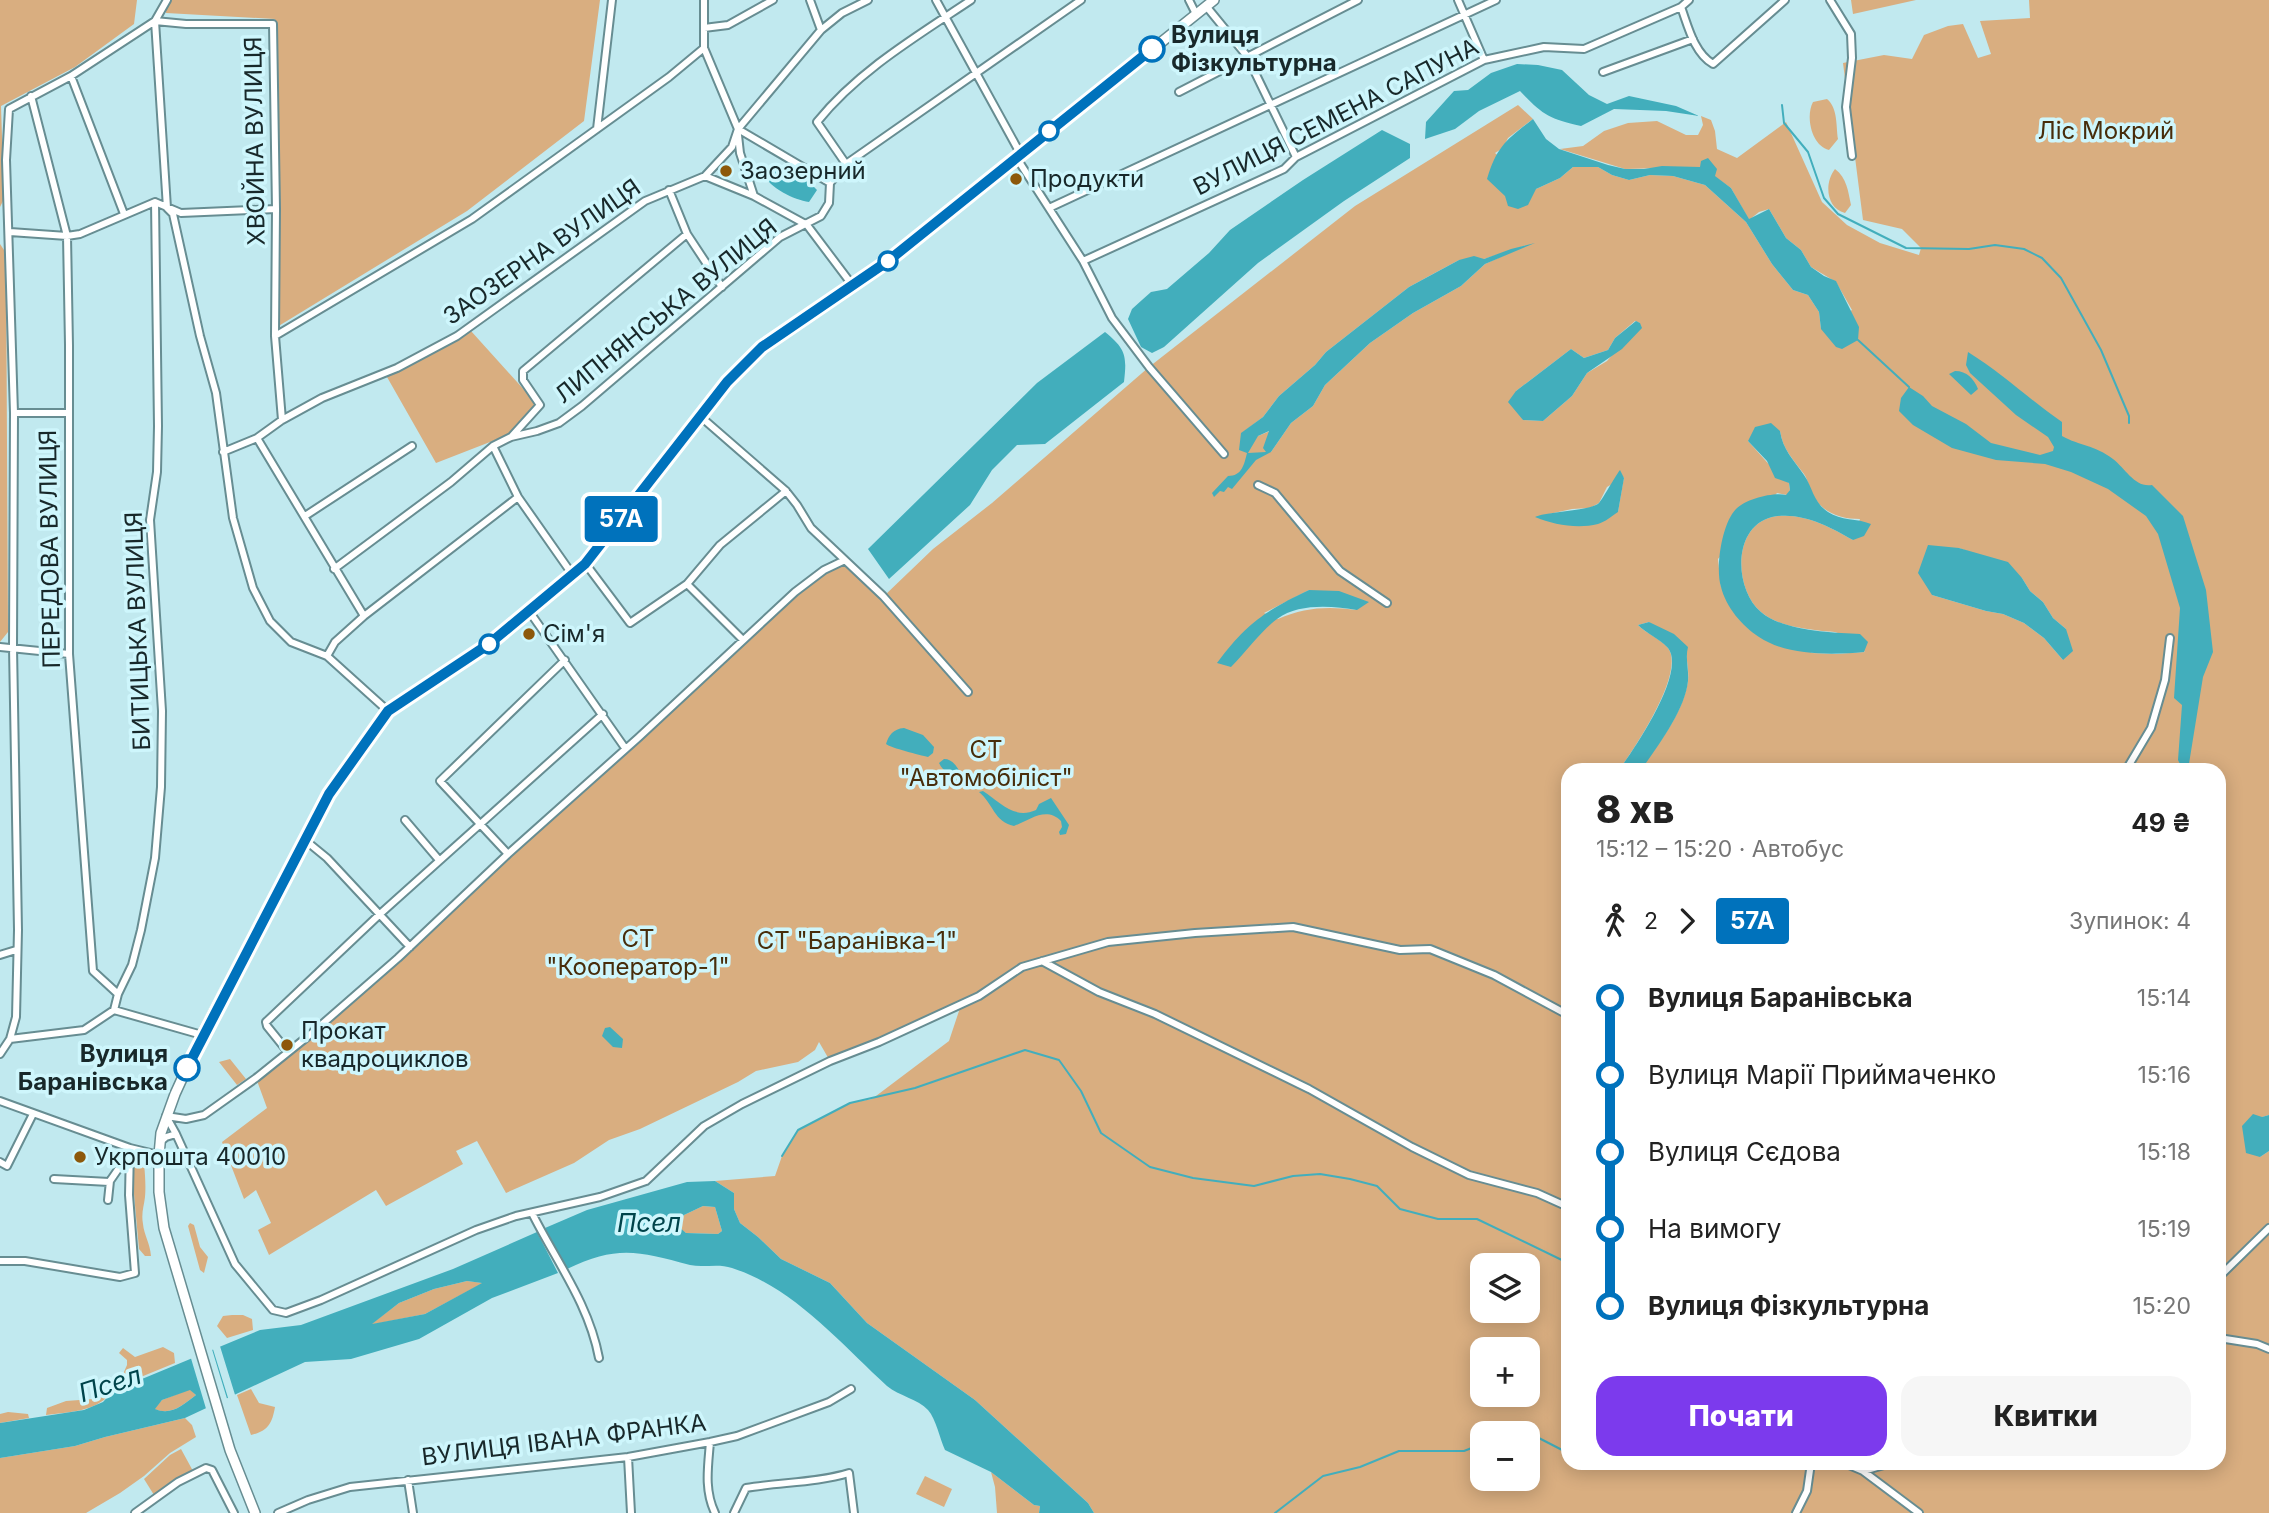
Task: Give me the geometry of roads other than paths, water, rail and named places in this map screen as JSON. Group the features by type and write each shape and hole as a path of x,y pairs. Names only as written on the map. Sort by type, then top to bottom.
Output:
{"main road":[{"path":"256,1513 230,1450 164,1228 159,1192 160,1142 166,1116 202,1035 329,794 388,711 470,658 585,564 727,382 762,347 888,261 1210,3"}],"street":[{"path":"0,1054 10,1039 16,1017 14,413 10,232 3,158 9,109 71,76 155,21 167,0"},
{"path":"597,129 612,0"},
{"path":"704,0 704,48 737,129 740,153 754,196"},
{"path":"704,28 728,25 773,0"},
{"path":"810,0 821,30"},
{"name":"ЗАОЗЕРНА ВУЛИЦЯ","path":"223,452 257,438 322,398 397,368 457,336 645,201 705,176 732,147 737,129 821,30 842,13 868,0"},
{"path":"936,0 978,74 1018,155 1083,261 1112,317 1149,367 1224,454"},
{"path":"846,164 817,122 835,101 889,56 971,0"},
{"path":"737,129 830,183 846,164 1081,0"},
{"path":"1189,0 1196,14"},
{"path":"1179,92 1358,0"},
{"path":"1458,0 1484,60"},
{"path":"1049,208 1496,0"},
{"name":"ВУЛИЦЯ СЕМЕНА САПУНА","path":"1083,261 1284,169 1296,157 1484,60 1544,47 1584,49 1681,7 1689,0"},
{"path":"1681,7 1704,59 1713,64 1785,0"},
{"path":"1830,0 1851,34 1853,58 1846,107 1852,156"},
{"path":"1210,3 1247,56 1296,157"},
{"path":"155,21 167,208 173,214 216,393 233,517 253,588 270,621 291,642 327,656 388,711"},
{"name":"ХВОЙНА ВУЛИЦЯ","path":"155,21 186,24 273,24 275,336 282,421"},
{"path":"1603,72 1693,39"},
{"path":"275,336 472,219 704,48"},
{"path":"71,76 124,214"},
{"name":"ПЕРЕДОВА ВУЛИЦЯ","path":"31,96 67,236 69,654 93,971 118,994"},
{"path":"705,176 754,196 807,225 853,286"},
{"name":"ЛИПНЯНСЬКА ВУЛИЦЯ","path":"334,569 451,482 493,446 511,437 537,432 559,423 582,406 780,237 821,216 829,203 830,183"},
{"path":"669,190 687,234 722,286"},
{"path":"10,232 67,236 80,234 155,202 181,213 276,209"},
{"name":"БИТИЦЬКА ВУЛИЦЯ","path":"114,1010 118,994 132,965 141,930 155,858 161,787 162,711 150,520 157,472 158,426 155,202"},
{"path":"511,437 540,405 523,380 523,371 687,234"},
{"path":"14,413 68,413"},
{"path":"701,417 786,491 811,528 883,596 968,692"},
{"path":"257,438 364,616"},
{"path":"305,516 412,446"},
{"path":"493,446 518,497 572,574"},
{"path":"1258,485 1275,493 1340,570 1387,603"},
{"path":"585,564 630,622 687,584 720,545 786,491"},
{"path":"327,656 335,642 364,616 518,497"},
{"path":"166,1116 186,1119 204,1115 288,1052 410,947 795,592 824,570 845,560"},
{"path":"687,584 743,640"},
{"path":"529,611 625,748"},
{"path":"2130,763 2151,728 2165,680 2170,638"},
{"path":"0,647 69,654"},
{"path":"508,854 440,780 565,660"},
{"path":"288,1052 267,1026 267,1022 439,860 603,715"},
{"path":"405,820 439,860"},
{"path":"305,840 327,858 410,947"},
{"path":"166,1116 235,1264 273,1310 286,1314 476,1230 600,1197 646,1181 704,1126 742,1104 830,1061 879,1042 979,996 1022,967 1108,942 1293,927 1400,950 1430,949 1494,975 1561,1011"},
{"path":"0,956 16,950"},
{"path":"1042,961 1099,992 1154,1014 1309,1089 1412,1147 1469,1175 1536,1193 1561,1204"},
{"path":"10,1039 84,1030 114,1010 202,1035"},
{"path":"0,1101 130,1151 159,1155"},
{"path":"0,1162 7,1166 33,1114"},
{"path":"160,1142 176,1134"},
{"path":"108,1200 109,1182 130,1151"},
{"path":"0,1261 24,1261 120,1277 135,1273 129,1195 130,1151"},
{"path":"54,1179 109,1182"},
{"path":"532,1213 576,1290 595,1334 599,1358"},
{"path":"2226,1270 2269,1228"},
{"path":"2226,1339 2257,1344 2269,1349"},
{"name":"ВУЛИЦЯ ІВАНА ФРАНКА","path":"278,1513 350,1487 628,1457 710,1442 737,1436 829,1402 850,1389"},
{"path":"710,1442 707,1488 715,1513"},
{"path":"628,1457 631,1513"},
{"path":"135,1513 178,1482 206,1468 212,1470 234,1513"},
{"path":"1796,1513 1807,1491 1810,1470"},
{"path":"1863,1471 1919,1513"},
{"path":"734,1513 746,1488 793,1481 827,1480 849,1474 854,1513"},
{"path":"408,1480 413,1513"}],"water":[{"path":"1517,64 1562,70 1589,95 1607,104 1629,96 1676,106 1699,116 1666,111 1614,109 1581,126 1547,114 1520,91 1479,111 1455,129 1425,139 1426,122 1454,91 1468,90 1491,73"},
{"path":"1533,119 1546,139 1559,149 1625,169 1700,167 1701,161 1708,158 1717,169 1715,176 1731,188 1749,219 1769,209 1786,238 1801,250 1811,267 1836,281 1859,327 1858,340 1842,349 1836,347 1821,329 1819,312 1808,295 1793,290 1772,264 1746,222 1705,185 1673,176 1650,175 1629,180 1598,167 1573,167 1560,178 1536,189 1528,205 1518,209 1508,206 1505,196 1487,179 1504,144"},
{"path":"1382,130 1410,144 1410,158 1344,201 1258,263 1164,347 1152,353 1141,347 1128,319 1132,309 1151,292 1167,289 1209,253 1230,230"},
{"path":"769,166 794,174 813,186 817,190 809,202 796,199 771,184 763,174"},
{"path":"1535,243 1485,264 1461,286 1413,313 1370,343 1325,385 1313,406 1291,423 1271,452 1256,460 1232,489 1228,487 1214,497 1212,493 1228,476 1239,472 1243,466 1247,453 1239,450 1241,433 1263,417 1279,396 1326,352 1409,287 1459,260 1474,256 1484,259","holes":["1269,431 1263,448 1266,452 1248,453 1258,436"]},
{"path":"1636,321 1642,328 1622,349 1587,373 1572,396 1543,421 1523,420 1508,402 1516,391 1571,349 1584,358 1608,350 1615,338"},
{"path":"1105,332 1124,354 1124,382 1045,444 1017,445 992,470 970,505 889,579 868,549 1037,383"},
{"path":"1968,352 2062,422 2062,436 2106,454 2136,481 2152,485 2183,516 2206,590 2213,652 2203,677 2189,763 2180,763 2178,760 2182,705 2174,698 2180,608 2158,534 2146,516 2108,489 2071,472 2045,464 1996,460 1952,448 1913,425 1899,411 1901,398 1909,387 1932,406 1966,424 1991,443 2040,455 2053,451 2054,447 2048,437 2016,415 1970,373 1966,365"},
{"path":"1955,371 1969,376 1978,389 1971,395 1949,374"},
{"path":"1771,423 1780,431 1786,449 1823,508 1838,517 1871,524 1864,536 1853,540 1824,525 1793,516 1772,517 1759,523 1744,545 1741,560 1746,589 1752,602 1770,618 1808,630 1860,634 1868,642 1864,652 1810,653 1770,643 1741,622 1723,594 1719,579 1719,558 1731,516 1746,502 1767,495 1786,495 1790,490 1789,483 1775,478 1767,461 1748,441 1755,427"},
{"path":"1620,470 1624,478 1618,512 1603,522 1574,526 1535,517 1594,506 1599,503"},
{"path":"1928,545 1959,548 2008,562 2030,591 2043,602 2053,618 2066,629 2073,651 2063,660 2044,638 2024,623 2003,614 1932,595 1918,573"},
{"path":"1309,590 1339,591 1369,602 1357,610 1316,607 1295,610 1277,619 1231,667 1217,663 1258,619"},
{"path":"1649,622 1674,634 1688,647 1688,681 1682,704 1646,763 1624,763 1665,692 1672,659 1668,648 1638,625"},
{"path":"904,728 923,735 934,747 933,753 928,757 886,744 892,733"},
{"path":"944,759 955,765 962,779 943,769 939,763"},
{"path":"983,791 1008,808 1021,813 1036,810 1039,804 1051,798 1069,825 1066,834 1060,835 1061,821 1050,815 1044,814 1014,826 1007,824 979,792"},
{"path":"610,1027 623,1039 622,1048 613,1047 602,1036 605,1028"},
{"path":"2253,1114 2262,1117 2269,1115 2269,1151 2260,1157 2246,1153 2242,1126"},
{"name":"Псел","path":"715,1181 734,1193 734,1209 740,1223 781,1259 830,1283 867,1323 975,1400 1088,1503 1094,1513 1039,1513 1040,1506 1034,1505 991,1472 945,1450 933,1419 924,1406 887,1386 815,1318 755,1277 727,1267 695,1266 656,1256 628,1253 600,1256 567,1269 545,1228 587,1210 687,1182","holes":["703,1206 715,1207 722,1231 718,1234 686,1233 678,1226 684,1215"]},
{"name":"Псел","path":"537,1232 558,1273 492,1298 419,1339 351,1359 305,1362 185,1418 75,1446 0,1458 0,1423 84,1410 103,1402 113,1391 260,1330 301,1325 453,1269","holes":["467,1281 482,1283 425,1314 372,1324 399,1303 434,1289","190,1390 196,1395 177,1408 166,1411 155,1409 162,1400"]}],"waterway":[{"path":"1782,105 1784,123 1808,152 1824,198 1838,214 1906,248 1969,249 1995,245 2024,249 2042,258 2061,278 2101,350 2129,416 2129,423"},
{"path":"1858,340 1909,387"},
{"path":"782,1156 798,1130 850,1103 915,1088 1025,1050 1059,1060 1081,1091 1101,1133 1150,1167 1193,1178 1254,1186 1293,1176 1320,1174 1350,1179 1377,1186 1400,1209 1438,1219 1477,1219 1561,1260"},
{"path":"1540,1439 1561,1449"},
{"path":"1275,1513 1323,1476 1360,1467 1399,1451 1464,1451 1470,1449"}],"place":[{"name":"Вулиця Фізкультурна","path":"1152,49"},
{"name":"Заозерний","path":"726,171"},
{"name":"Продукти","path":"1016,179"},
{"name":"Сім'я","path":"529,634"},
{"name":"Прокат квадроциклов","path":"287,1045"},
{"name":"Вулиця Баранівська","path":"187,1068"},
{"name":"Укрпошта 40010","path":"80,1157"}],"park label":[{"name":"Ліс Мокрий","path":"2106,131"},
{"name":"СТ \"Автомобіліст\"","path":"986,764"},
{"name":"СТ \"Баранівка-1\"","path":"857,941"},
{"name":"СТ \"Кооператор-1\"","path":"638,953"}]}
